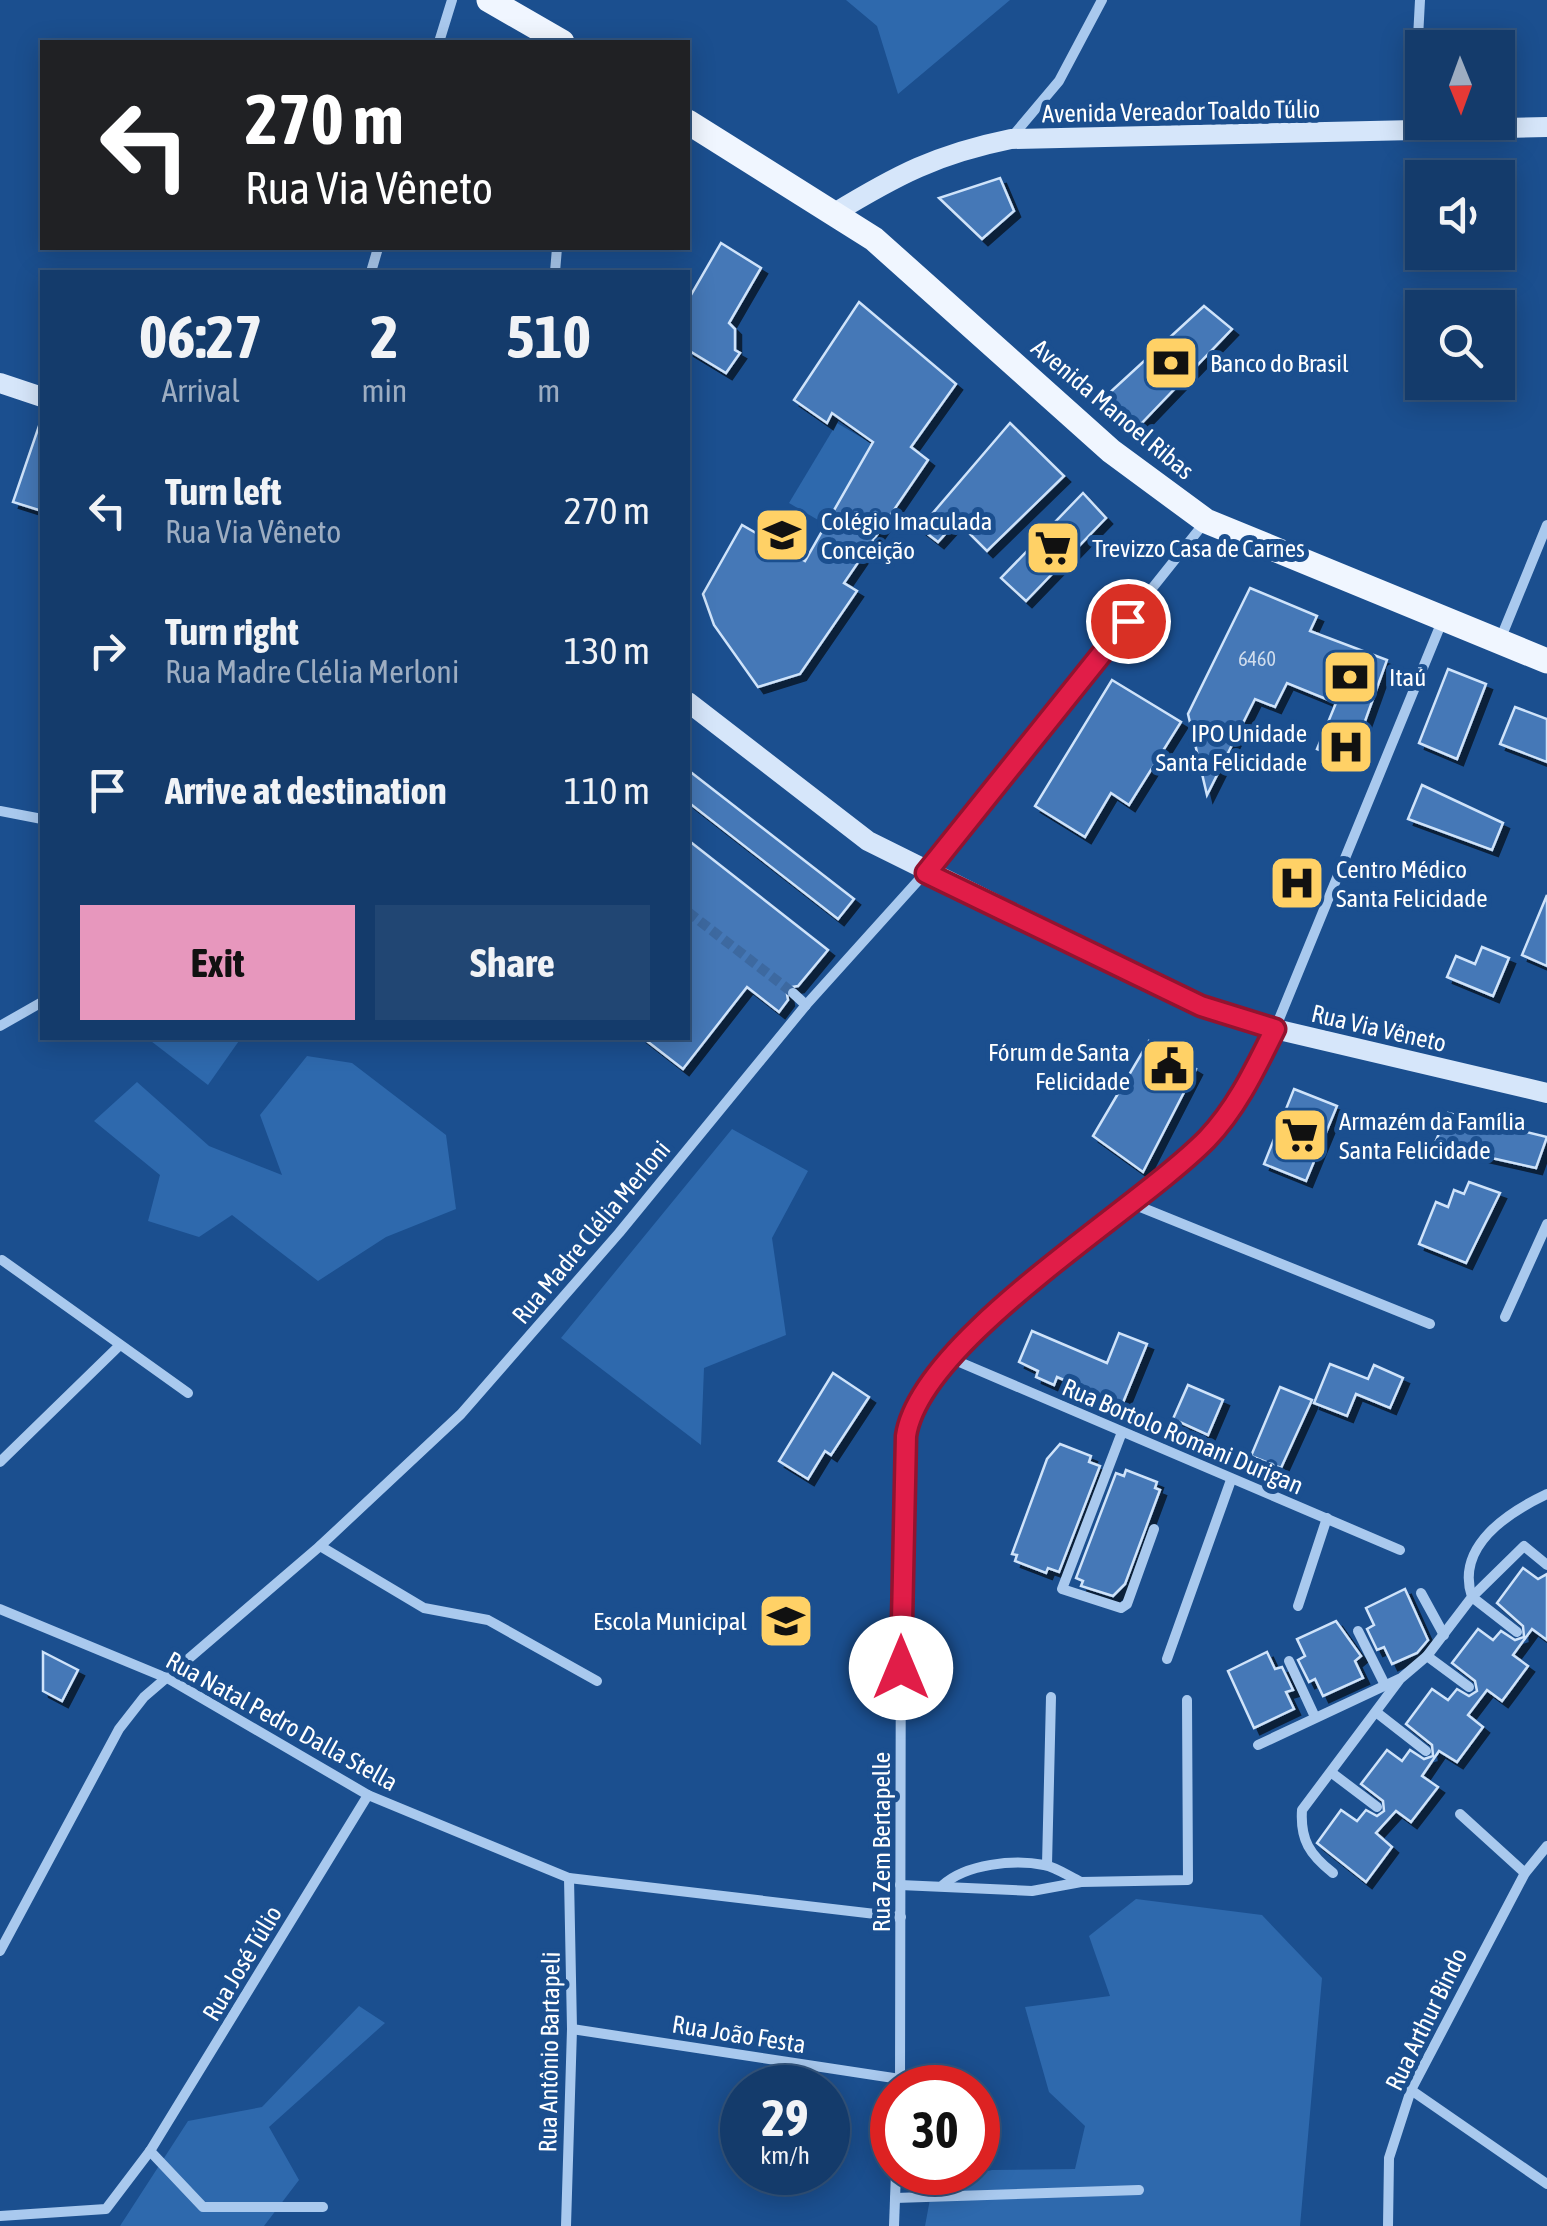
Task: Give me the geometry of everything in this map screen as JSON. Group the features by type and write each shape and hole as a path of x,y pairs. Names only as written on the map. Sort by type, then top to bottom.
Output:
{"main road":[{"path":"490,0 559,40"},
{"name":"Avenida Manoel Ribas","path":"690,123 874,239 1112,451 1206,521 1547,661"},
{"name":"Avenida Vereador Toaldo Túlio","path":"1515,128 1547,127"},
{"name":"Avenida Vereador Toaldo Túlio","path":"833,214 905,170 959,150 1011,139 1405,133"},
{"path":"0,383 40,396"},
{"name":"Rua Via Vêneto","path":"690,704 841,822 926,873 1201,1006 1275,1029 1547,1093"}],"street":[{"path":"441,40 452,0"},
{"path":"1011,139 1059,81 1102,0"},
{"path":"1418,30 1420,0"},
{"name":"Rua Madre Clélia Merloni","path":"0,1951 120,1730 144,1696 169,1679 320,1546 461,1414 631,1218 806,1005 926,873 1206,521"},
{"path":"1499,641 1547,525"},
{"name":"Rua Zem Bertapelle","path":"900,2065 909,1415 922,1390 950,1358 1013,1300 1208,1138 1235,1104 1275,1029 1443,618"},
{"path":"0,810 40,818"},
{"path":"793,993 806,1005"},
{"path":"0,1026 40,1003"},
{"path":"1133,1204 1430,1324"},
{"path":"1505,1317 1547,1224"},
{"path":"2,1260 188,1393"},
{"path":"0,1462 120,1345"},
{"name":"Rua Bortolo Romani Durigan","path":"950,1358 1400,1550"},
{"path":"1122,1432 1062,1590 1121,1608 1127,1604 1154,1530"},
{"path":"1167,1659 1231,1480"},
{"path":"1517,1632 1472,1596 1469,1575 1475,1550 1510,1512 1547,1494"},
{"path":"1298,1606 1327,1518"},
{"path":"320,1546 424,1608 488,1620 598,1681"},
{"path":"1333,1873 1312,1856 1300,1831 1302,1810 1400,1679 1426,1656 1472,1596 1524,1546 1547,1565"},
{"path":"1421,1593 1444,1635"},
{"name":"Rua Natal Pedro Dalla Stella","path":"0,1609 169,1679 368,1795 569,1878 901,1917"},
{"path":"1358,1631 1384,1683"},
{"path":"1426,1656 1469,1688"},
{"path":"1289,1661 1315,1717"},
{"path":"1258,1745 1384,1683 1400,1679"},
{"path":"1048,1865 1051,1697"},
{"path":"900,1885 1032,1891 1081,1882 1188,1880 1187,1700"},
{"path":"1376,1712 1426,1751"},
{"path":"1332,1773 1377,1807"},
{"name":"Rua José Túlio","path":"0,2216 106,2208 150,2151 368,1795"},
{"path":"1460,1814 1525,1873"},
{"name":"Rua Arthur Bindo","path":"1388,2226 1389,2158 1410,2090 1525,1873 1547,1846"},
{"path":"944,1885 969,1868 1048,1865 1081,1882"},
{"name":"Rua Antônio Bartapeli","path":"566,2226 572,2029 569,1878"},
{"name":"Rua João Festa","path":"572,2029 870,2078"},
{"path":"1410,2090 1547,2184"},
{"path":"150,2151 203,2207 324,2207"},
{"path":"895,2198 1138,2190"},
{"path":"894,2226 895,2195"}],"shaded area":[{"path":"846,0 1010,0 898,94 877,26"},
{"path":"837,423 889,454 842,534 789,503"},
{"path":"150,1040 240,1040 208,1085"},
{"path":"307,1056 352,1063 446,1135 456,1209 386,1237 318,1281 232,1215 199,1237 148,1221 160,1175 94,1121 137,1082 209,1146 282,1175 260,1115"},
{"path":"732,1129 808,1171 772,1238 786,1335 704,1368 701,1445 561,1338"},
{"path":"1136,1899 1262,1915 1322,1978 1300,2226 925,2226 931,2195 1000,2195 1000,2170 1075,2169 1085,2126 1049,2092 1025,2007 1110,1996 1089,1936"},
{"path":"359,2006 385,2023 269,2127 299,2180 264,2226 120,2226 188,2121 262,2107"}],"building":[{"path":"1000,178 1014,211 982,239 939,198"},
{"path":"721,243 761,268 729,323 735,329 735,350 740,353 726,373 690,351 690,297"},
{"path":"859,302 956,384 911,447 928,460 844,583 857,591 800,674 758,687 714,625 703,594 742,525 805,561 873,442 832,413 827,423 794,400"},
{"name":"Banco do Brasil","path":"1204,306 1232,329 1138,427 1106,396"},
{"path":"40,423 40,510 13,502"},
{"path":"1010,423 1064,476 987,551 957,521 938,542 920,528"},
{"name":"Trevizzo Casa de Carnes","path":"1083,493 1106,518 1026,601 1001,578"},
{"path":"1250,588 1317,616 1310,631 1387,660 1350,763 1317,749 1336,703 1287,683 1275,707 1255,699 1207,795 1188,714"},
{"path":"1448,669 1486,684 1457,759 1419,743"},
{"path":"1112,680 1181,722 1129,805 1111,793 1085,837 1035,806"},
{"path":"1515,707 1547,719 1547,762 1500,744"},
{"path":"690,772 854,899 838,919 690,804"},
{"path":"1422,785 1503,823 1492,850 1408,819"},
{"path":"690,842 828,950 798,986 786,988 788,1000 779,1012 747,987 683,1069 646,1040 690,1040"},
{"path":"1547,895 1547,966 1522,955"},
{"path":"1482,947 1509,958 1493,996 1447,977 1456,956 1475,964"},
{"path":"1149,1041 1196,1069 1143,1172 1093,1136"},
{"name":"Armazém da Família Santa Felicidade","path":"1294,1089 1337,1106 1306,1181 1264,1164"},
{"path":"1448,1113 1547,1137 1536,1168 1434,1145"},
{"path":"1469,1182 1500,1193 1466,1263 1419,1244 1436,1202 1448,1207 1454,1190 1464,1194"},
{"path":"1032,1331 1107,1363 1119,1333 1147,1344 1122,1405 1057,1377 1054,1385 1036,1377 1038,1371 1019,1362"},
{"path":"1330,1364 1368,1379 1374,1365 1403,1378 1390,1408 1356,1394 1347,1416 1314,1403"},
{"path":"833,1373 869,1397 831,1455 825,1451 808,1479 779,1461"},
{"path":"1188,1385 1223,1400 1208,1435 1173,1419"},
{"path":"1280,1387 1312,1400 1281,1468 1251,1456"},
{"path":"1060,1444 1091,1456 1089,1462 1100,1466 1059,1572 1048,1568 1046,1573 1015,1561 1017,1555 1012,1554 1047,1459"},
{"path":"1126,1470 1157,1482 1155,1488 1160,1490 1125,1584 1113,1596 1081,1586 1083,1581 1076,1578 1116,1473 1124,1476"},
{"path":"1523,1568 1538,1579 1547,1574 1547,1640 1532,1629 1513,1655 1528,1666 1511,1689 1502,1701 1487,1690 1468,1715 1483,1727 1457,1762 1439,1751 1422,1776 1438,1787 1411,1822 1396,1811 1376,1833 1392,1847 1366,1882 1317,1843 1341,1810 1357,1821 1366,1810 1377,1816 1384,1811 1383,1801 1361,1784 1387,1750 1402,1761 1410,1750 1424,1759 1433,1756 1432,1745 1406,1724 1432,1689 1448,1700 1457,1689 1469,1696 1477,1691 1475,1681 1452,1663 1478,1629 1493,1640 1501,1631 1515,1640 1524,1637 1523,1626 1497,1603"},
{"path":"1405,1589 1428,1640 1417,1653 1392,1664 1384,1647 1377,1650 1367,1629 1374,1625 1366,1608"},
{"path":"1336,1621 1361,1656 1355,1661 1363,1678 1323,1696 1315,1679 1309,1682 1298,1660 1305,1656 1297,1639"},
{"path":"43,1652 78,1670 62,1701 43,1691"},
{"path":"1267,1652 1275,1669 1282,1667 1293,1690 1286,1692 1294,1709 1254,1728 1228,1671"}],"tunnel":[{"path":"690,914 793,993"}],"place":[{"name":"Banco do Brasil","path":"1171,363"},
{"name":"Colégio Imaculada Conceição","path":"782,535"},
{"name":"Trevizzo Casa de Carnes","path":"1053,548"},
{"name":"Itaú","path":"1350,677"},
{"name":"IPO Unidade Santa Felicidade","path":"1346,747"},
{"name":"Centro Médico Santa Felicidade","path":"1297,883"},
{"name":"Fórum de Santa Felicidade","path":"1169,1066"},
{"name":"Armazém da Família Santa Felicidade","path":"1300,1135"},
{"name":"Escola Municipal","path":"786,1621"}],"route":[{"path":"901,1668 906,1436 909,1415 922,1390 950,1358 1013,1300 1208,1138 1235,1104 1275,1029 1201,1006 926,873 1128,621"}]}
